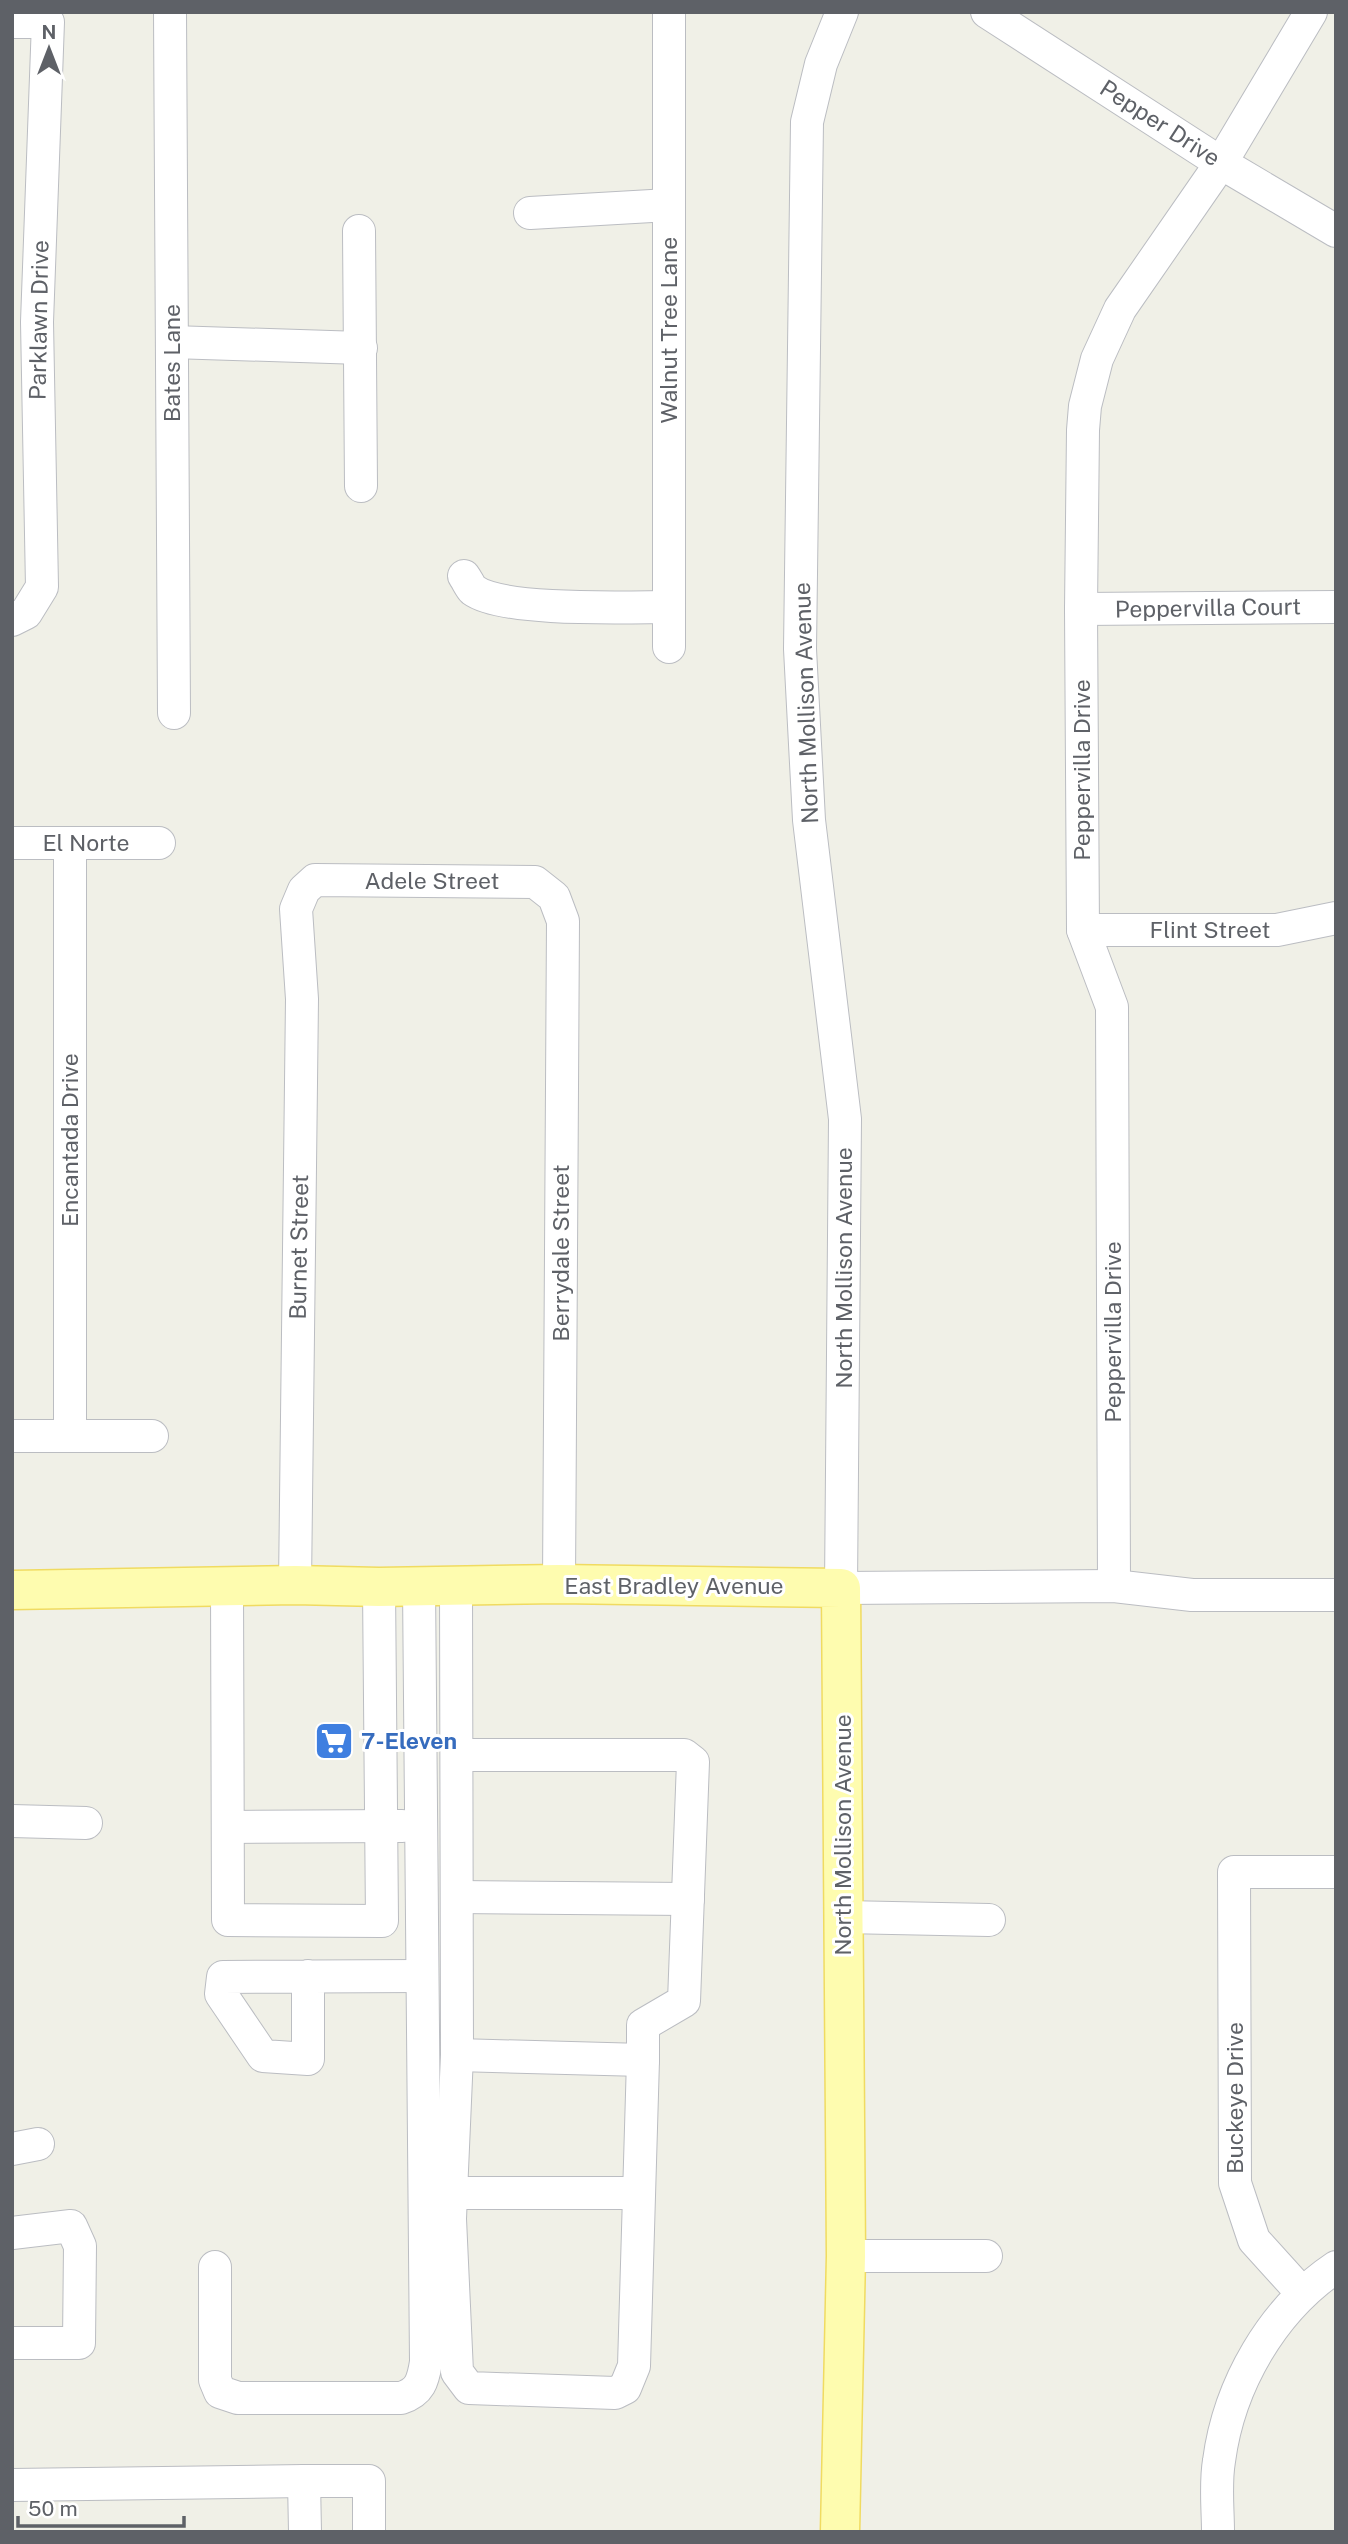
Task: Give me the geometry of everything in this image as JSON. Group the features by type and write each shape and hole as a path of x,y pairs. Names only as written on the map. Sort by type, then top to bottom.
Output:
{"main road":[{"name":"East Bradley Avenue","path":"12,1590 559,1584 841,1588"},
{"name":"North Mollison Avenue","path":"840,2532 845,2256 841,1588"}],"street":[{"name":"Bates Lane","path":"170,12 174,713"},
{"name":"Walnut Tree Lane","path":"670,12 670,648"},
{"name":"North Mollison Avenue","path":"841,1588 845,1119 809,820 800,649 800,547 807,121 821,64 842,12"},
{"name":"Pepper Drive","path":"987,12 1221,163 1336,231"},
{"name":"Peppervilla Drive","path":"1114,1586 1112,1007 1083,930 1083,430 1097,359 1120,309 1221,163 1311,12"},
{"name":"Parklawn Drive","path":"12,22 48,22 24,322 42,587 19,617"},
{"path":"530,213 670,205"},
{"path":"359,231 360,486"},
{"path":"172,342 360,348"},
{"path":"464,576 472,589 492,597 545,606 670,607"},
{"name":"Peppervilla Court","path":"1081,609 1336,607"},
{"name":"El Norte","path":"12,843 159,844"},
{"name":"Encantada Drive","path":"70,844 70,1436"},
{"name":"Adele Street","path":"296,909 303,890 315,880 535,882 554,897 563,921"},
{"name":"Burnet Street","path":"295,1585 302,999 296,909"},
{"name":"Flint Street","path":"1083,930 1277,930 1336,918"},
{"name":"Berrydale Street","path":"559,1584 563,921"},
{"path":"12,1436 152,1436"},
{"path":"227,1586 228,1920 382,1921 379,1587"},
{"path":"438,1586 457,1755 457,2054 450,2219 457,2372 469,2388 615,2393 625,2388 634,2367 643,2025 684,2001 693,1762 684,1755 457,1755"},
{"path":"215,2267 215,2380 220,2392 239,2398 401,2398 412,2395 418,2389 424,2378 426,2362 421,1826 438,1586"},
{"name":"East Bradley Avenue","path":"841,1588 1114,1586 1192,1595 1336,1595"},
{"path":"12,1821 86,1823"},
{"path":"228,1827 421,1826"},
{"name":"Buckeye Drive","path":"1302,2293 1254,2240 1235,2183 1234,1872 1336,1872"},
{"path":"457,1897 688,1899"},
{"path":"844,1917 989,1920"},
{"path":"308,1976 422,1976"},
{"path":"457,2054 643,2060"},
{"path":"451,2193 639,2193"},
{"path":"12,2233 71,2225 80,2246 79,2343 12,2343"},
{"path":"845,2256 986,2256"},
{"path":"1218,2532 1218,2465 1235,2399 1263,2343 1302,2293 1336,2267"},
{"path":"304,2481 305,2532"},
{"path":"12,2485 369,2481 369,2532"}],"place":[{"name":"7-Eleven","path":"334,1741"}]}
